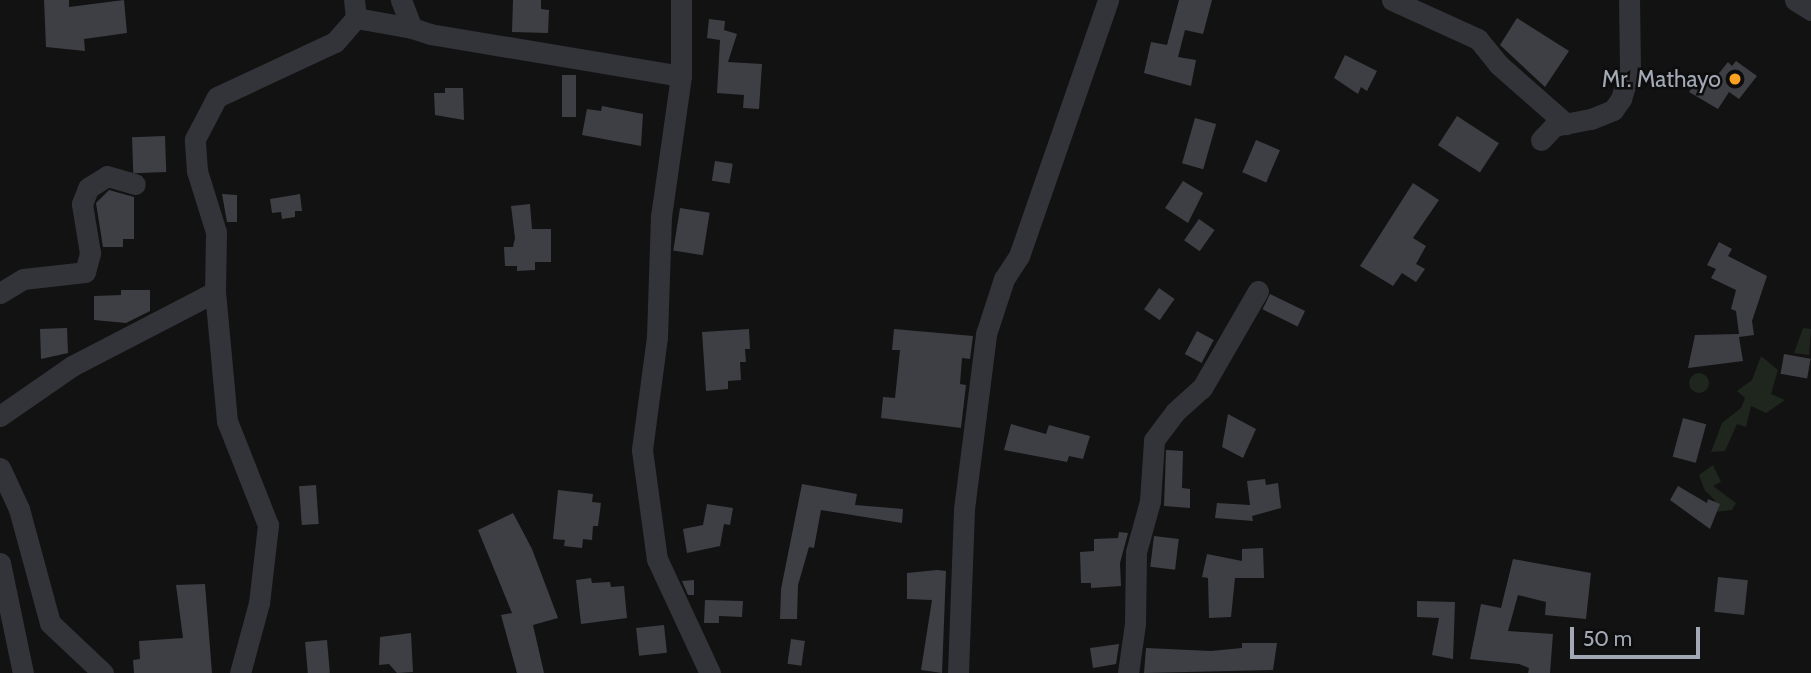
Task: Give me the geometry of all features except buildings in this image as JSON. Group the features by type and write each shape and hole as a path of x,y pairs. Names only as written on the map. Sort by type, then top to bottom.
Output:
{"street":[{"path":"401,0 412,28"},
{"path":"681,0 681,76 661,216 656,337 642,450 656,559 710,673"},
{"path":"958,673 964,509 986,334 1004,279 1022,248 1108,0"},
{"path":"1392,0 1478,38 1498,64 1566,124"},
{"path":"1541,140 1546,131 1613,110 1621,99 1630,69 1629,0"},
{"path":"1795,0 1811,10"},
{"path":"240,673 259,603 268,526 227,421 215,292 216,232 194,156 195,139 205,115 217,97 235,86 335,42 355,9 446,38 681,76"},
{"path":"0,293 23,279 85,272 90,253 82,204 88,188 107,176 135,184"},
{"path":"1128,673 1135,624 1136,552 1150,501 1154,440 1175,412 1202,388 1258,291"},
{"path":"0,416 72,366 215,292"},
{"path":"0,468 19,509 50,623 103,673"},
{"path":"0,564 23,673"}],"shaded area":[{"path":"1803,328 1811,329 1809,355 1794,353"},
{"path":"1761,356 1778,370 1771,394 1785,400 1766,413 1751,406 1746,427 1737,424 1725,451 1711,452 1722,423 1741,408 1745,398 1737,391 1752,380"},
{"path":"1699,373 1706,376 1709,383 1706,390 1699,393 1692,390 1689,383 1692,376"},
{"path":"1713,465 1721,482 1713,486 1736,503 1732,510 1714,512 1715,500 1705,491 1699,475"}],"place":[{"name":"Mr. Mathayo","path":"1735,79"}]}
